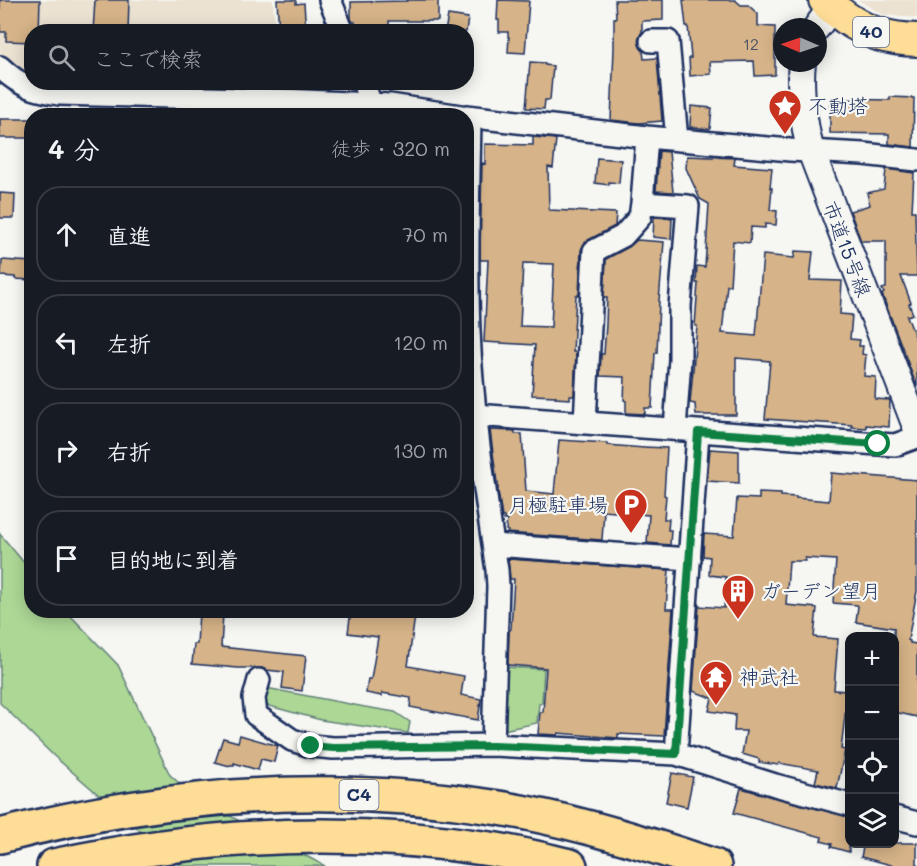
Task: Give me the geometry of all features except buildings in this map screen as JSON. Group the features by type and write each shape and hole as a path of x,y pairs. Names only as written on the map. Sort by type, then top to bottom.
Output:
{"highway":[{"name":"C4","path":"0,836 116,811 182,802 249,795 317,793 385,796 500,808 558,820 714,866"},
{"name":"C4","path":"54,866 171,845 231,839 352,837 420,840 490,849 570,866"}],"main road":[{"name":"40","path":"824,12 871,32 892,38 917,40"}],"street":[{"path":"330,0 340,24"},
{"path":"668,41 677,140"},
{"path":"0,68 12,79 24,85"},
{"name":"市道15号線","path":"801,72 806,136 917,429"},
{"path":"35,90 59,94 283,100 411,108"},
{"path":"366,90 371,104"},
{"path":"474,117 677,140 917,160"},
{"path":"585,422 594,251 623,236 640,217 647,137"},
{"path":"642,204 688,206 680,306 681,359 675,429"},
{"path":"474,400 498,586 493,746"},
{"path":"475,415 895,445 917,437"},
{"path":"676,754 698,432"},
{"path":"494,545 690,559"},
{"path":"259,680 254,698 256,715 292,740 311,746 333,748 493,746 676,754 845,804"},
{"path":"899,818 917,823"}],"shaded area":[{"path":"0,0 273,0 275,24 24,24 24,76 0,59"},
{"path":"858,0 917,0 917,18 883,15"}],"green space":[{"path":"0,534 24,563 24,618 73,618 118,665 170,775 196,798 325,866 181,866 55,757 0,703"},
{"path":"503,667 544,669 542,703 539,704 537,723 503,730"},
{"path":"266,688 395,712 410,722 408,733 321,720 258,703"}],"place":[{"name":"不動塔","path":"785,135"},
{"name":"月極駐車場","path":"631,534"},
{"name":"ガーデン望月","path":"738,620"},
{"name":"神武社","path":"716,706"}],"route":[{"path":"311,746 333,748 493,746 676,754 698,432 878,444"}]}
